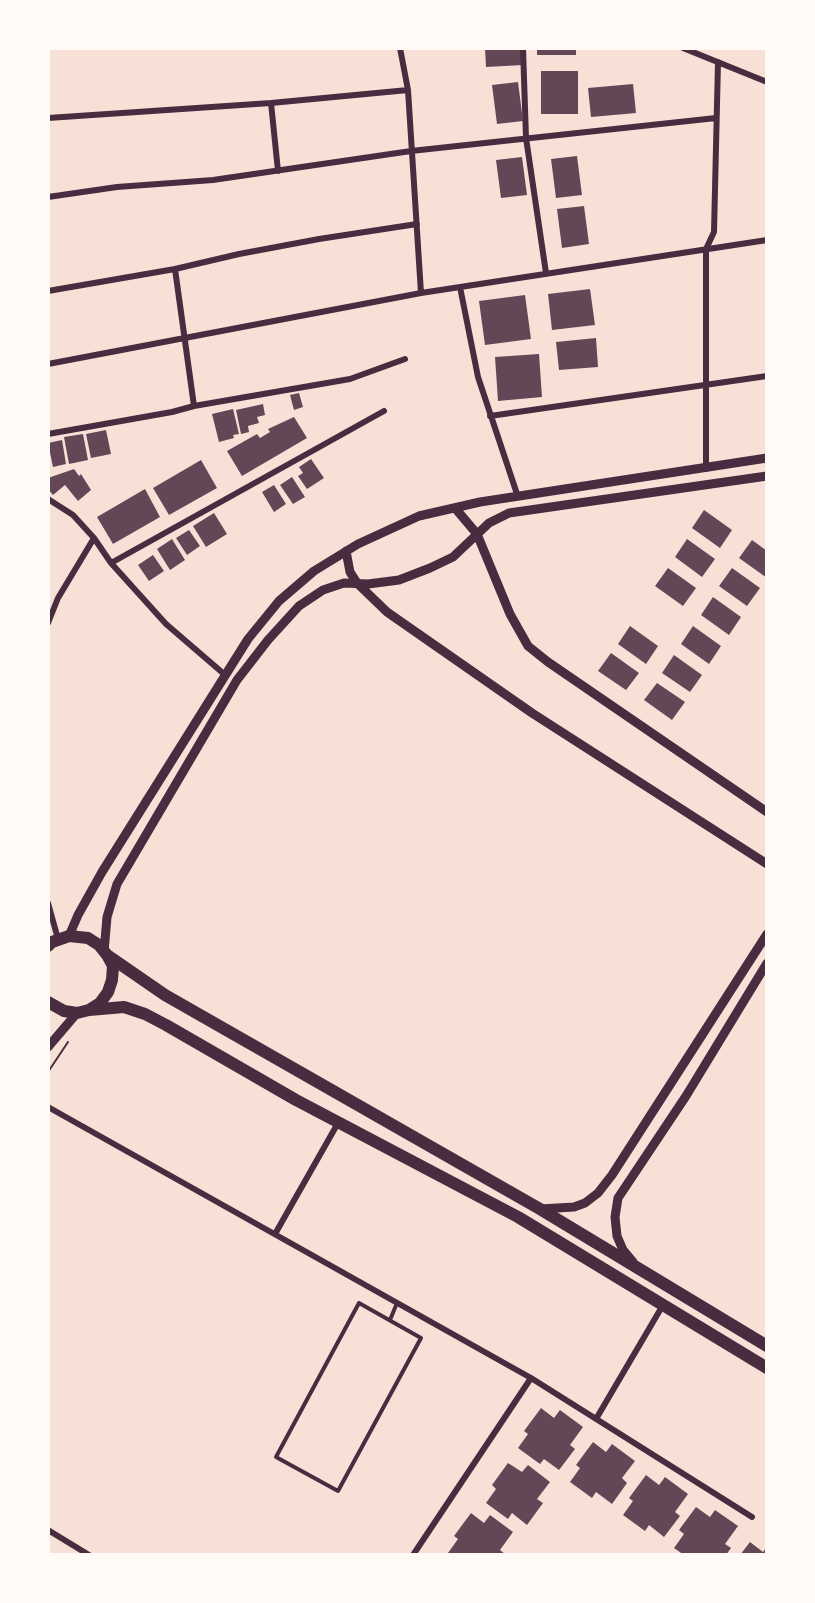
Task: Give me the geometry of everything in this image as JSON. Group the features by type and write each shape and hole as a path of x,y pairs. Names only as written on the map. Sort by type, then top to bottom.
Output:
{"main road":[{"path":"55,941 88,938 175,1001 540,1209 767,1346"},
{"path":"83,1011 100,1003 108,992 112,980 112,966 106,953"},
{"path":"48,1002 64,1011 124,1007 145,1014 339,1122 518,1217 767,1368"}],"street":[{"path":"400,48 408,90 421,293"},
{"path":"524,48 526,138 546,273"},
{"path":"683,48 767,82"},
{"path":"706,468 706,249 714,232 718,62"},
{"path":"48,118 270,103 408,90"},
{"path":"270,103 278,171"},
{"path":"48,197 117,187 213,180 411,151 716,118"},
{"path":"48,291 175,269 239,254 417,224"},
{"path":"48,364 421,293 767,240"},
{"path":"175,269 194,406"},
{"path":"460,287 478,377 518,497"},
{"path":"48,434 350,379 405,359"},
{"path":"490,416 767,376"},
{"path":"111,563 384,411"},
{"path":"55,941 78,915 102,872 248,639 279,602 315,571 358,544 419,516 518,497 767,458"},
{"path":"106,953 107,917 117,884 237,680 268,640 299,606 323,590 344,583 399,580 430,568 453,557 489,523 509,513 767,476"},
{"path":"48,499 73,515 94,538 111,563 166,624 224,674"},
{"path":"455,508 477,534 510,614 528,646 767,812"},
{"path":"48,623 58,598 94,538"},
{"path":"346,551 350,572 357,583 387,612 532,713 767,864"},
{"path":"48,903 55,941"},
{"path":"540,1209 574,1207 585,1203 598,1193 612,1175 767,934"},
{"path":"636,1267 622,1250 617,1236 615,1216 618,1198 686,1096 767,963"},
{"path":"48,1047 83,1011"},
{"path":"48,1107 531,1378 752,1517"},
{"path":"275,1234 339,1122"},
{"path":"596,1419 663,1305"},
{"path":"412,1555 531,1378"},
{"path":"48,1530 89,1555"}],"lane":[{"path":"360,1303 390,1320 422,1338 338,1491 276,1457 360,1303"},
{"path":"390,1320 397,1303"}],"path":[{"path":"48,1071 71,1038"}],"building":[{"path":"485,48 522,48 523,65 486,67"},
{"path":"537,48 576,48 576,55 537,55"},
{"path":"541,71 578,71 578,114 541,114"},
{"path":"518,82 523,121 497,124 492,85"},
{"path":"633,84 636,113 591,117 588,88"},
{"path":"577,156 582,195 556,198 551,159"},
{"path":"522,157 527,195 501,198 496,160"},
{"path":"584,206 589,244 562,248 557,209"},
{"path":"590,289 595,325 552,330 548,294"},
{"path":"525,295 531,339 485,345 479,301"},
{"path":"596,338 598,367 559,370 556,342"},
{"path":"539,354 542,397 498,401 495,357"},
{"path":"299,393 303,407 294,410 290,395"},
{"path":"263,404 265,415 257,417 259,423 248,426 249,432 241,434 236,410"},
{"path":"233,409 239,434 233,435 234,438 219,442 212,414"},
{"path":"294,417 307,438 242,476 227,451 257,434 260,438 270,432 268,429"},
{"path":"106,430 111,454 91,458 86,434"},
{"path":"83,434 88,460 69,464 64,437"},
{"path":"62,440 66,464 53,467 48,443"},
{"path":"311,459 324,478 307,489 298,476 303,473 299,467"},
{"path":"201,460 217,488 169,515 153,488"},
{"path":"74,469 79,476 81,474 91,490 78,501 65,485 53,495 48,489 48,478"},
{"path":"292,477 305,497 293,504 280,485"},
{"path":"274,485 286,504 274,512 262,492"},
{"path":"145,489 160,517 113,544 97,517"},
{"path":"704,510 732,530 720,548 692,528"},
{"path":"214,513 227,534 206,547 193,526"},
{"path":"189,530 200,546 187,555 176,538"},
{"path":"172,539 185,560 170,570 157,549"},
{"path":"687,539 715,559 702,577 675,557"},
{"path":"752,540 767,551 767,578 739,558"},
{"path":"153,555 164,571 149,581 138,565"},
{"path":"668,568 696,588 683,606 655,586"},
{"path":"732,568 760,588 747,606 719,586"},
{"path":"713,597 741,617 729,635 701,615"},
{"path":"630,626 658,646 646,664 618,644"},
{"path":"693,626 721,646 709,664 681,644"},
{"path":"611,653 639,673 626,690 598,671"},
{"path":"674,655 702,675 690,692 662,673"},
{"path":"657,683 685,702 672,720 644,700"},
{"path":"541,1408 554,1418 560,1410 583,1427 570,1445 575,1449 559,1470 544,1459 540,1464 518,1448 528,1434 524,1431"},
{"path":"593,1442 606,1452 612,1444 635,1461 622,1478 627,1483 612,1504 596,1492 592,1498 570,1482 580,1468 576,1465"},
{"path":"508,1463 522,1472 528,1465 550,1482 537,1499 543,1503 527,1525 512,1513 508,1519 486,1503 496,1489 492,1485"},
{"path":"646,1475 659,1485 665,1477 688,1494 675,1512 680,1516 664,1537 649,1525 645,1531 623,1515 633,1501 629,1498"},
{"path":"696,1507 710,1517 715,1510 738,1526 725,1544 731,1548 726,1555 684,1555 674,1548 684,1534 679,1530"},
{"path":"471,1513 484,1523 490,1515 513,1532 500,1550 504,1555 451,1555 448,1553 458,1539 454,1536"},
{"path":"750,1542 763,1552 767,1547 767,1555 740,1555"}]}
